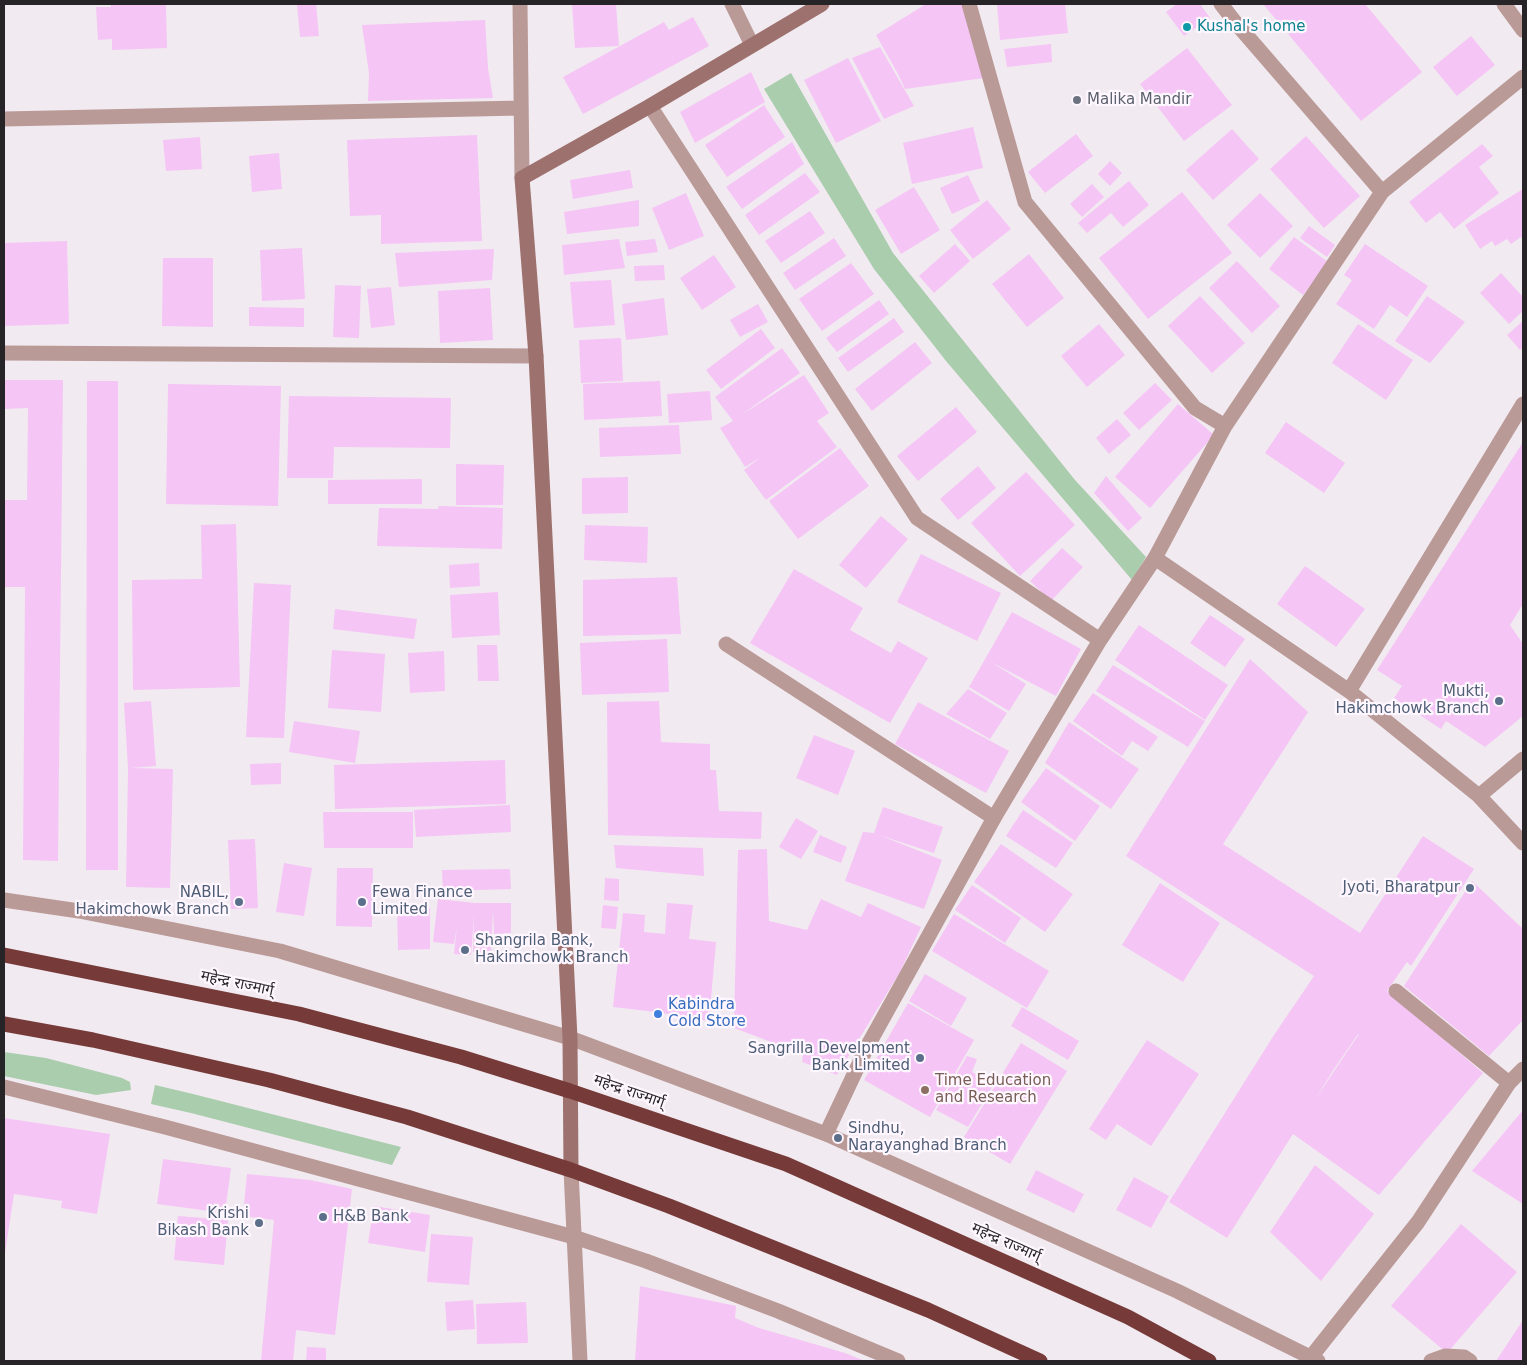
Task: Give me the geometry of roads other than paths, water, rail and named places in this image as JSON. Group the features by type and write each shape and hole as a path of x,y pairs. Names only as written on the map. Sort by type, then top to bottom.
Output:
{"highway":[{"name":"महेन्द्र राज्मार्ग्","path":"4,955 299,1014 461,1057 570,1090 804,1172 1128,1317 1209,1361"},
{"path":"4,1024 93,1040 269,1080 407,1117 571,1170 678,1210 928,1310 1040,1361"}],"main road":[{"path":"571,1170 570,1038 536,356 522,178 650,106 822,4"}],"street":[{"path":"520,4 522,178"},
{"path":"732,4 752,45"},
{"path":"969,4 1025,202 1195,408 1225,426"},
{"path":"1221,4 1382,192"},
{"path":"1504,4 1523,30"},
{"path":"826,1134 868,1047 994,818 1100,640 1155,558 1225,426 1382,192 1523,77"},
{"path":"650,106 917,518 1100,640"},
{"path":"4,119 521,108"},
{"path":"4,353 536,356"},
{"path":"1349,691 1523,404"},
{"path":"1155,558 1349,691 1479,796 1523,843"},
{"path":"726,644 994,818"},
{"path":"1479,796 1523,759"},
{"path":"4,900 78,911 280,951 570,1038 826,1134 1177,1291 1315,1359 1418,1222 1508,1083 1523,1069"},
{"path":"1396,991 1508,1083"},
{"path":"4,1087 165,1126 574,1237 646,1261 778,1311 898,1361"},
{"path":"571,1170 580,1361"},
{"path":"1431,1361 1445,1356 1464,1357 1470,1361"}],"place":[{"name":"Kushal's home","path":"1187,27"},
{"name":"Malika Mandir","path":"1077,100"},
{"name":"Mukti, Hakimchowk Branch","path":"1499,701"},
{"name":"Jyoti, Bharatpur","path":"1470,888"},
{"name":"NABIL, Hakimchowk Branch","path":"239,902"},
{"name":"Fewa Finance Limited","path":"362,902"},
{"name":"Shangrila Bank, Hakimchowk Branch","path":"465,950"},
{"name":"Kabindra Cold Store","path":"658,1014"},
{"name":"Sangrilla Develpment Bank Limited","path":"920,1058"},
{"name":"Time Education and Research","path":"925,1090"},
{"name":"Sindhu, Narayanghad Branch","path":"838,1138"},
{"name":"H&B Bank","path":"323,1217"},
{"name":"Krishi Bikash Bank","path":"259,1223"}]}
